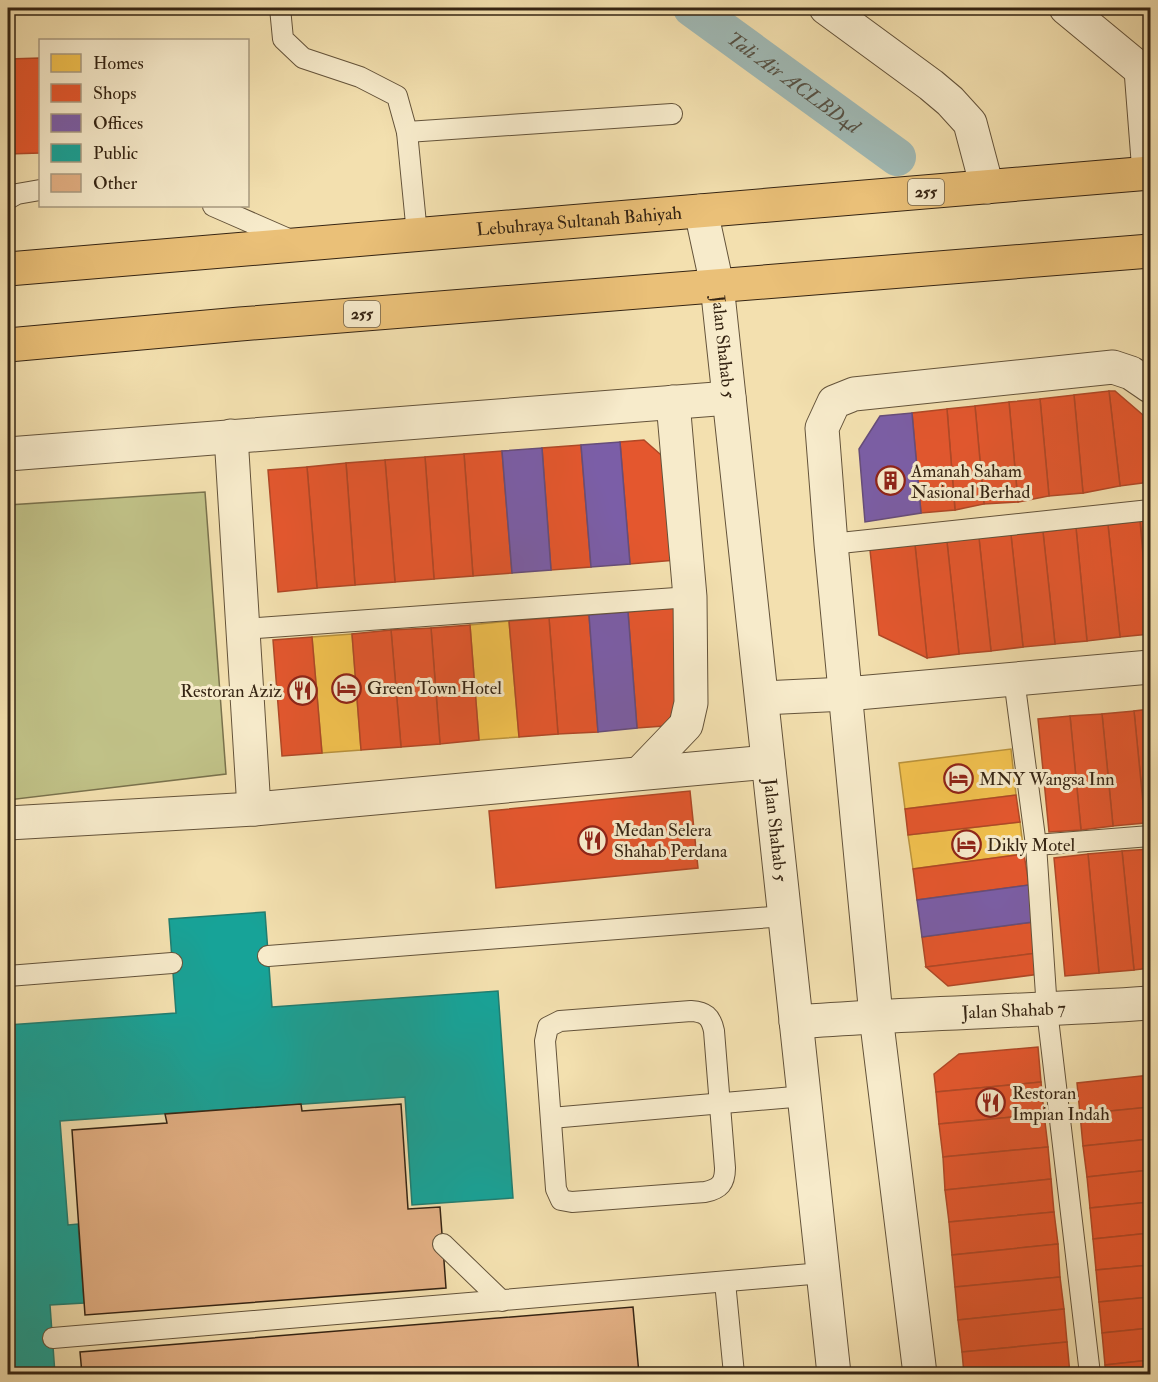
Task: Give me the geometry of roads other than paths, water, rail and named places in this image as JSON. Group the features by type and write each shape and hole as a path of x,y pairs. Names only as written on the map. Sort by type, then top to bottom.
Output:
{"main road":[{"name":"Lebuhraya Sultanah Bahiyah","path":"8,269 1150,173"},
{"name":"255","path":"8,345 1150,250"}],"street":[{"path":"826,8 931,85 970,123 987,187"},
{"path":"1066,8 1146,70 1150,173"},
{"name":"Jalan Shahab 5","path":"701,211 717,285 834,1374"},
{"path":"920,1374 876,1016 822,428 834,402 854,394 1113,367 1131,373 1150,386"},
{"path":"8,454 729,398"},
{"path":"640,773 686,725 691,703 690,597 673,402"},
{"path":"231,436 254,809"},
{"path":"762,698 846,694 1150,667"},
{"path":"8,823 254,809 768,762"},
{"name":"Jalan Shahab 7","path":"796,1022 1150,1003"}],"lane":[{"path":"280,8 283,39 303,58 360,77 397,96 407,132 417,234"},
{"path":"407,132 672,114"},
{"path":"8,199 17,194 39,190"},
{"path":"215,207 301,244"},
{"path":"831,544 1150,510"},
{"path":"243,629 690,597"},
{"path":"1014,679 1036,845 1047,1010 1090,1374"},
{"path":"1036,845 1150,836"},
{"path":"268,956 785,916"},
{"path":"8,976 172,963"},
{"path":"691,1011 707,1015 712,1021 724,1177 722,1185 715,1190 572,1202 561,1200 556,1189 551,1118 546,1034 548,1027 560,1021 691,1011"},
{"path":"551,1118 805,1096"},
{"path":"443,1244 502,1301"},
{"path":"53,1338 823,1273"},
{"path":"724,1282 734,1374"}],"waterway":[{"name":"Tali Air ACLBD4d","path":"692,8 897,157"}],"place":[{"name":"Amanah Saham Nasional Berhad","path":"890,481"},
{"name":"Green Town Hotel","path":"346,688"},
{"name":"Restoran Aziz","path":"303,691"},
{"name":"MNY Wangsa Inn","path":"958,779"},
{"name":"Medan Selera Shahab Perdana","path":"593,840"},
{"name":"Dikly Motel","path":"966,845"},
{"name":"Restoran Impian Indah","path":"991,1103"}]}
